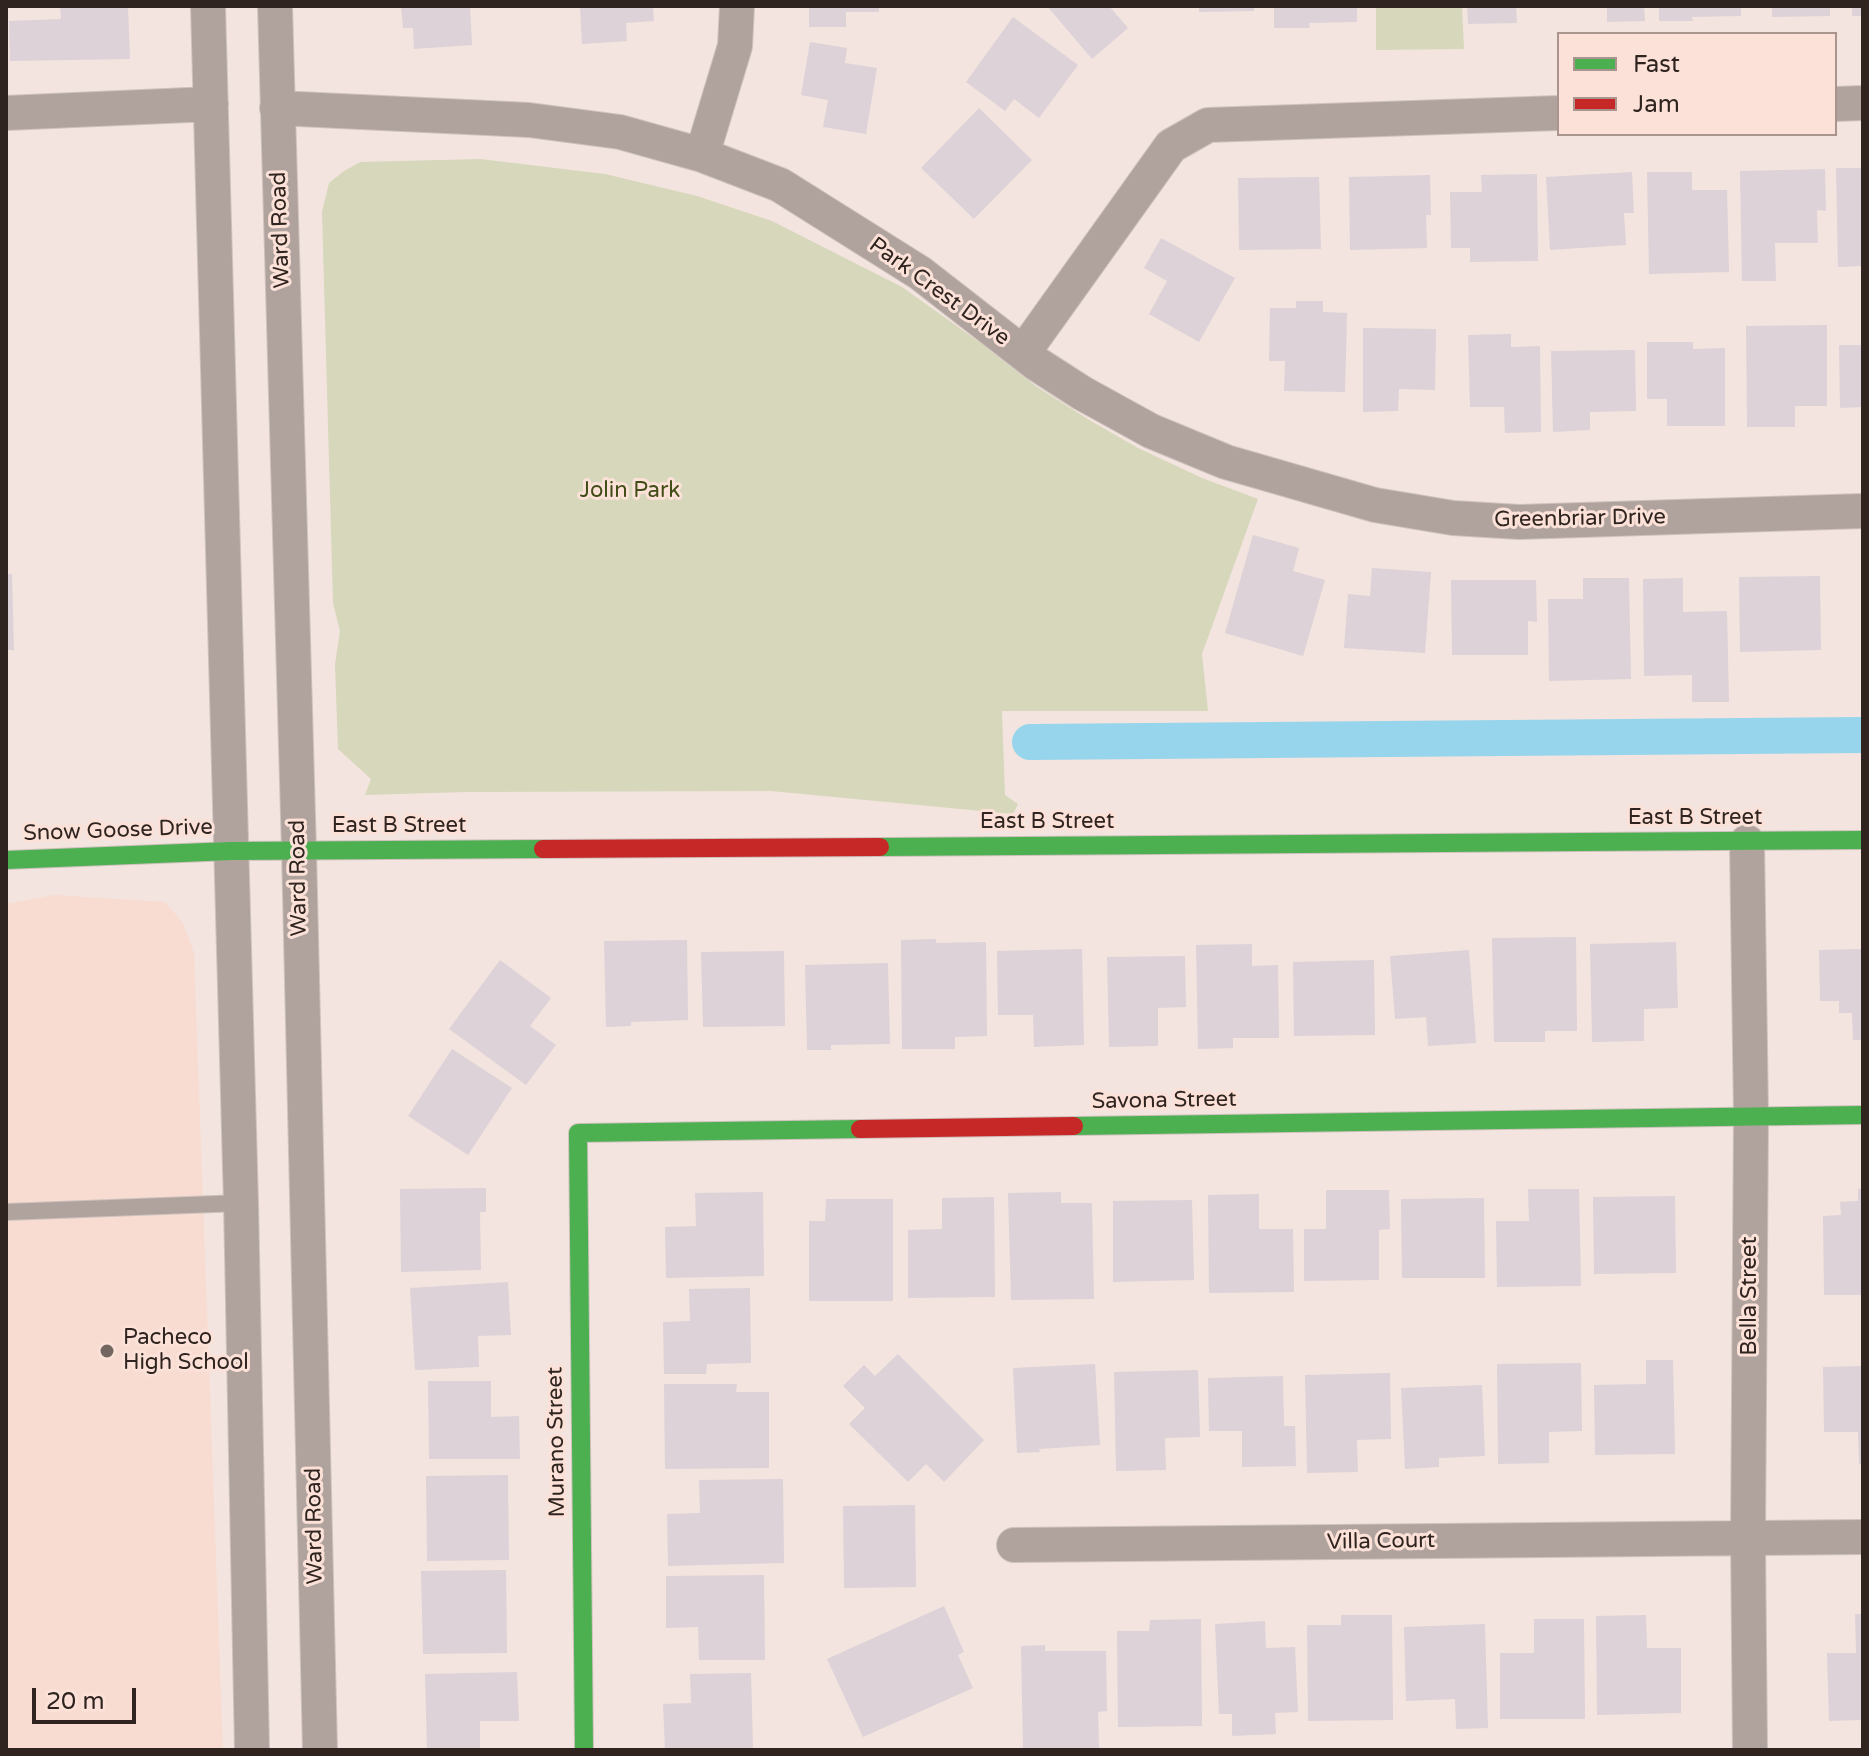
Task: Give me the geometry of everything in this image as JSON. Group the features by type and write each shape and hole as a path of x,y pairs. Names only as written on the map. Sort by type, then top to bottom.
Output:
{"street":[{"path":"208,6 241,1203 252,1750"},
{"name":"Ward Road","path":"275,6 320,1750"},
{"path":"702,155 735,46 737,6"},
{"path":"1837,104 1863,103"},
{"path":"6,113 211,104"},
{"name":"Park Crest Drive","path":"277,108 529,120 620,132 702,155 780,185 920,273 1023,353 1171,146 1208,125 1557,113"},
{"name":"Greenbriar Drive","path":"1023,353 1082,393 1151,431 1226,462 1375,505 1453,518 1519,522 1863,511"},
{"name":"East B Street","path":"232,851 1863,840"},
{"name":"Bella Street","path":"1747,842 1751,1116 1750,1750"},
{"name":"Snow Goose Drive","path":"6,860 232,851"},
{"name":"Savona Street","path":"578,1133 1863,1115"},
{"name":"Murano Street","path":"578,1133 584,1750"},
{"name":"Villa Court","path":"1014,1545 1863,1537"}],"lane":[{"path":"6,1212 241,1203"}],"shaded area":[{"name":"Pacheco High School","path":"54,895 165,902 183,923 194,953 223,1750 6,1750 6,904"}],"green space":[{"path":"1376,6 1462,6 1464,49 1376,50"},
{"name":"Jolin Park","path":"480,159 605,174 697,196 772,221 902,287 1037,387 1138,448 1202,478 1258,499 1202,654 1208,711 1002,711 1005,795 1018,804 1013,814 771,791 365,795 371,779 338,749 335,664 340,631 333,603 322,212 329,183 360,162"}],"building":[{"path":"60,6 128,6 130,59 10,61 9,21 61,19"},
{"path":"401,6 470,6 472,45 414,49 413,28 403,28"},
{"path":"580,6 653,6 654,21 626,23 627,41 582,44"},
{"path":"809,6 879,6 879,12 846,12 846,27 809,27"},
{"path":"1047,6 1109,6 1128,28 1092,59"},
{"path":"1199,6 1254,6 1254,11 1199,12"},
{"path":"1274,6 1357,6 1357,22 1309,23 1310,28 1274,28"},
{"path":"1467,6 1516,6 1517,23 1468,24"},
{"path":"1607,6 1644,6 1645,21 1607,22"},
{"path":"1659,6 1741,6 1741,16 1659,21"},
{"path":"1772,6 1830,6 1830,16 1772,17"},
{"path":"1852,6 1863,6 1863,16 1852,16"},
{"path":"1013,17 1078,65 1039,118 1014,99 1005,111 966,82"},
{"path":"810,42 847,48 845,63 877,68 866,134 823,127 828,100 801,95"},
{"path":"979,108 1032,160 974,219 921,168"},
{"path":"1836,168 1863,168 1863,266 1838,267"},
{"path":"1825,169 1826,211 1817,210 1818,243 1775,243 1776,281 1742,281 1740,171"},
{"path":"1632,172 1634,213 1624,213 1626,245 1550,250 1546,177"},
{"path":"1647,172 1692,172 1692,190 1727,190 1729,272 1649,274"},
{"path":"1537,174 1538,261 1470,262 1470,248 1451,248 1450,192 1482,192 1481,175"},
{"path":"1430,175 1431,215 1426,215 1427,248 1350,250 1349,177"},
{"path":"1319,177 1321,249 1239,250 1238,178"},
{"path":"1161,238 1235,278 1199,342 1149,314 1167,281 1144,268"},
{"path":"1296,301 1323,301 1323,312 1347,313 1345,392 1284,391 1285,361 1269,361 1270,308 1296,308"},
{"path":"1827,325 1827,406 1795,406 1795,427 1747,427 1746,326"},
{"path":"1363,328 1436,329 1435,390 1399,389 1398,411 1363,412"},
{"path":"1511,334 1511,347 1540,346 1541,432 1505,433 1504,407 1470,407 1468,335"},
{"path":"1647,342 1693,342 1693,349 1725,348 1725,426 1667,426 1667,399 1647,399"},
{"path":"1839,345 1863,345 1863,407 1840,408"},
{"path":"1635,350 1636,411 1590,412 1590,430 1553,432 1551,351"},
{"path":"1253,535 1299,548 1293,571 1325,580 1303,656 1225,633"},
{"path":"1372,568 1431,572 1425,653 1344,648 1348,594 1370,596"},
{"path":"6,574 12,574 14,650 6,650"},
{"path":"1820,576 1821,650 1740,652 1739,577"},
{"path":"1583,578 1629,578 1631,679 1549,681 1548,599 1583,599"},
{"path":"1683,578 1683,612 1727,611 1729,702 1692,702 1692,675 1644,676 1643,579"},
{"path":"1451,580 1536,580 1537,622 1528,621 1528,655 1452,655"},
{"path":"1576,937 1577,1031 1545,1031 1545,1042 1494,1042 1492,938"},
{"path":"936,939 936,943 986,942 987,1036 955,1037 955,1049 902,1049 901,940"},
{"path":"687,940 688,1020 631,1022 631,1026 606,1027 604,941"},
{"path":"1676,942 1678,1008 1644,1009 1644,1041 1592,1042 1590,944"},
{"path":"1252,944 1252,966 1278,965 1279,1038 1233,1038 1233,1048 1198,1049 1196,945"},
{"path":"1082,949 1084,1045 1034,1047 1033,1015 998,1015 997,951"},
{"path":"1863,949 1863,1040 1853,1040 1852,1013 1839,1013 1839,1001 1820,1001 1819,950"},
{"path":"1469,950 1476,1043 1428,1046 1426,1017 1395,1019 1390,956"},
{"path":"784,951 785,1026 703,1027 701,952"},
{"path":"1185,956 1186,1007 1158,1008 1158,1046 1109,1047 1107,957"},
{"path":"500,960 551,998 530,1026 556,1045 526,1085 449,1029"},
{"path":"1374,960 1375,1035 1294,1036 1293,962"},
{"path":"888,963 890,1044 831,1045 831,1050 807,1050 805,965"},
{"path":"452,1049 512,1088 468,1155 408,1116"},
{"path":"486,1188 486,1212 480,1212 481,1270 401,1272 400,1189"},
{"path":"1528,1189 1579,1189 1581,1286 1497,1287 1496,1221 1529,1221"},
{"path":"1858,1189 1863,1189 1863,1295 1824,1295 1823,1216 1841,1215 1840,1202 1858,1201"},
{"path":"1326,1190 1389,1190 1390,1229 1379,1230 1379,1280 1304,1281 1304,1229 1326,1229"},
{"path":"763,1192 764,1276 666,1278 665,1227 696,1226 695,1193"},
{"path":"1061,1192 1061,1203 1092,1203 1094,1299 1011,1300 1008,1193"},
{"path":"1259,1194 1259,1229 1293,1229 1294,1292 1209,1293 1208,1195"},
{"path":"1675,1196 1676,1273 1594,1274 1593,1197"},
{"path":"994,1197 995,1297 908,1298 908,1230 942,1229 942,1198"},
{"path":"1484,1198 1485,1278 1402,1278 1401,1199"},
{"path":"826,1199 893,1199 893,1301 809,1301 809,1221 825,1221"},
{"path":"1192,1200 1194,1280 1113,1282 1113,1201"},
{"path":"508,1282 511,1335 478,1336 479,1367 415,1370 410,1288"},
{"path":"750,1288 751,1363 707,1364 706,1374 664,1374 663,1322 690,1321 689,1289"},
{"path":"898,1354 984,1440 944,1482 926,1464 908,1482 849,1424 865,1408 843,1386 864,1365 875,1376"},
{"path":"1646,1360 1673,1360 1675,1454 1595,1455 1594,1385 1646,1384"},
{"path":"1581,1363 1582,1431 1549,1432 1549,1463 1498,1464 1497,1364"},
{"path":"1095,1364 1100,1445 1017,1453 1013,1368"},
{"path":"1863,1366 1863,1464 1859,1464 1858,1432 1824,1432 1823,1367"},
{"path":"1198,1370 1200,1437 1165,1438 1166,1470 1116,1471 1114,1372"},
{"path":"1390,1373 1391,1439 1357,1440 1358,1472 1307,1473 1305,1375"},
{"path":"1283,1376 1284,1426 1295,1426 1296,1466 1242,1467 1242,1431 1209,1431 1208,1378"},
{"path":"428,1381 491,1381 491,1417 519,1416 520,1459 429,1459"},
{"path":"664,1384 737,1384 736,1392 769,1392 769,1468 665,1469"},
{"path":"1482,1385 1485,1456 1439,1458 1439,1467 1405,1469 1401,1388"},
{"path":"508,1475 509,1560 427,1561 426,1476"},
{"path":"783,1479 784,1563 668,1566 667,1514 700,1513 699,1480"},
{"path":"915,1505 916,1587 844,1588 843,1506"},
{"path":"506,1570 507,1653 423,1654 421,1571"},
{"path":"764,1575 765,1660 699,1660 698,1627 666,1628 666,1576"},
{"path":"944,1606 964,1652 958,1655 973,1688 863,1737 827,1659"},
{"path":"1855,1614 1863,1614 1863,1720 1829,1721 1827,1653 1856,1653"},
{"path":"1341,1615 1392,1615 1393,1720 1308,1721 1307,1625 1341,1625"},
{"path":"1646,1615 1647,1648 1681,1648 1681,1713 1597,1715 1596,1616"},
{"path":"1201,1619 1202,1726 1118,1727 1117,1631 1149,1631 1150,1620"},
{"path":"1534,1619 1584,1619 1585,1719 1500,1719 1500,1653 1534,1653"},
{"path":"1265,1621 1266,1648 1295,1647 1298,1712 1275,1713 1276,1734 1232,1736 1232,1714 1219,1714 1215,1624"},
{"path":"1485,1624 1488,1728 1456,1729 1455,1699 1406,1701 1404,1627"},
{"path":"1045,1645 1045,1651 1106,1651 1107,1711 1098,1712 1099,1748 1023,1749 1021,1646"},
{"path":"517,1672 519,1721 480,1721 480,1750 427,1750 425,1674"},
{"path":"751,1673 753,1750 665,1750 663,1704 691,1703 690,1674"}],"waterway":[{"path":"1030,742 1863,735"}],"traffic: fast":[{"path":"880,847 1863,840"},
{"path":"6,860 232,851 543,849"},
{"path":"1074,1126 1863,1115"},
{"path":"584,1750 578,1133 860,1129"}],"traffic: jam":[{"path":"543,849 880,847"},
{"path":"860,1129 1074,1126"}],"place":[{"name":"Pacheco High School","path":"107,1351"}]}
